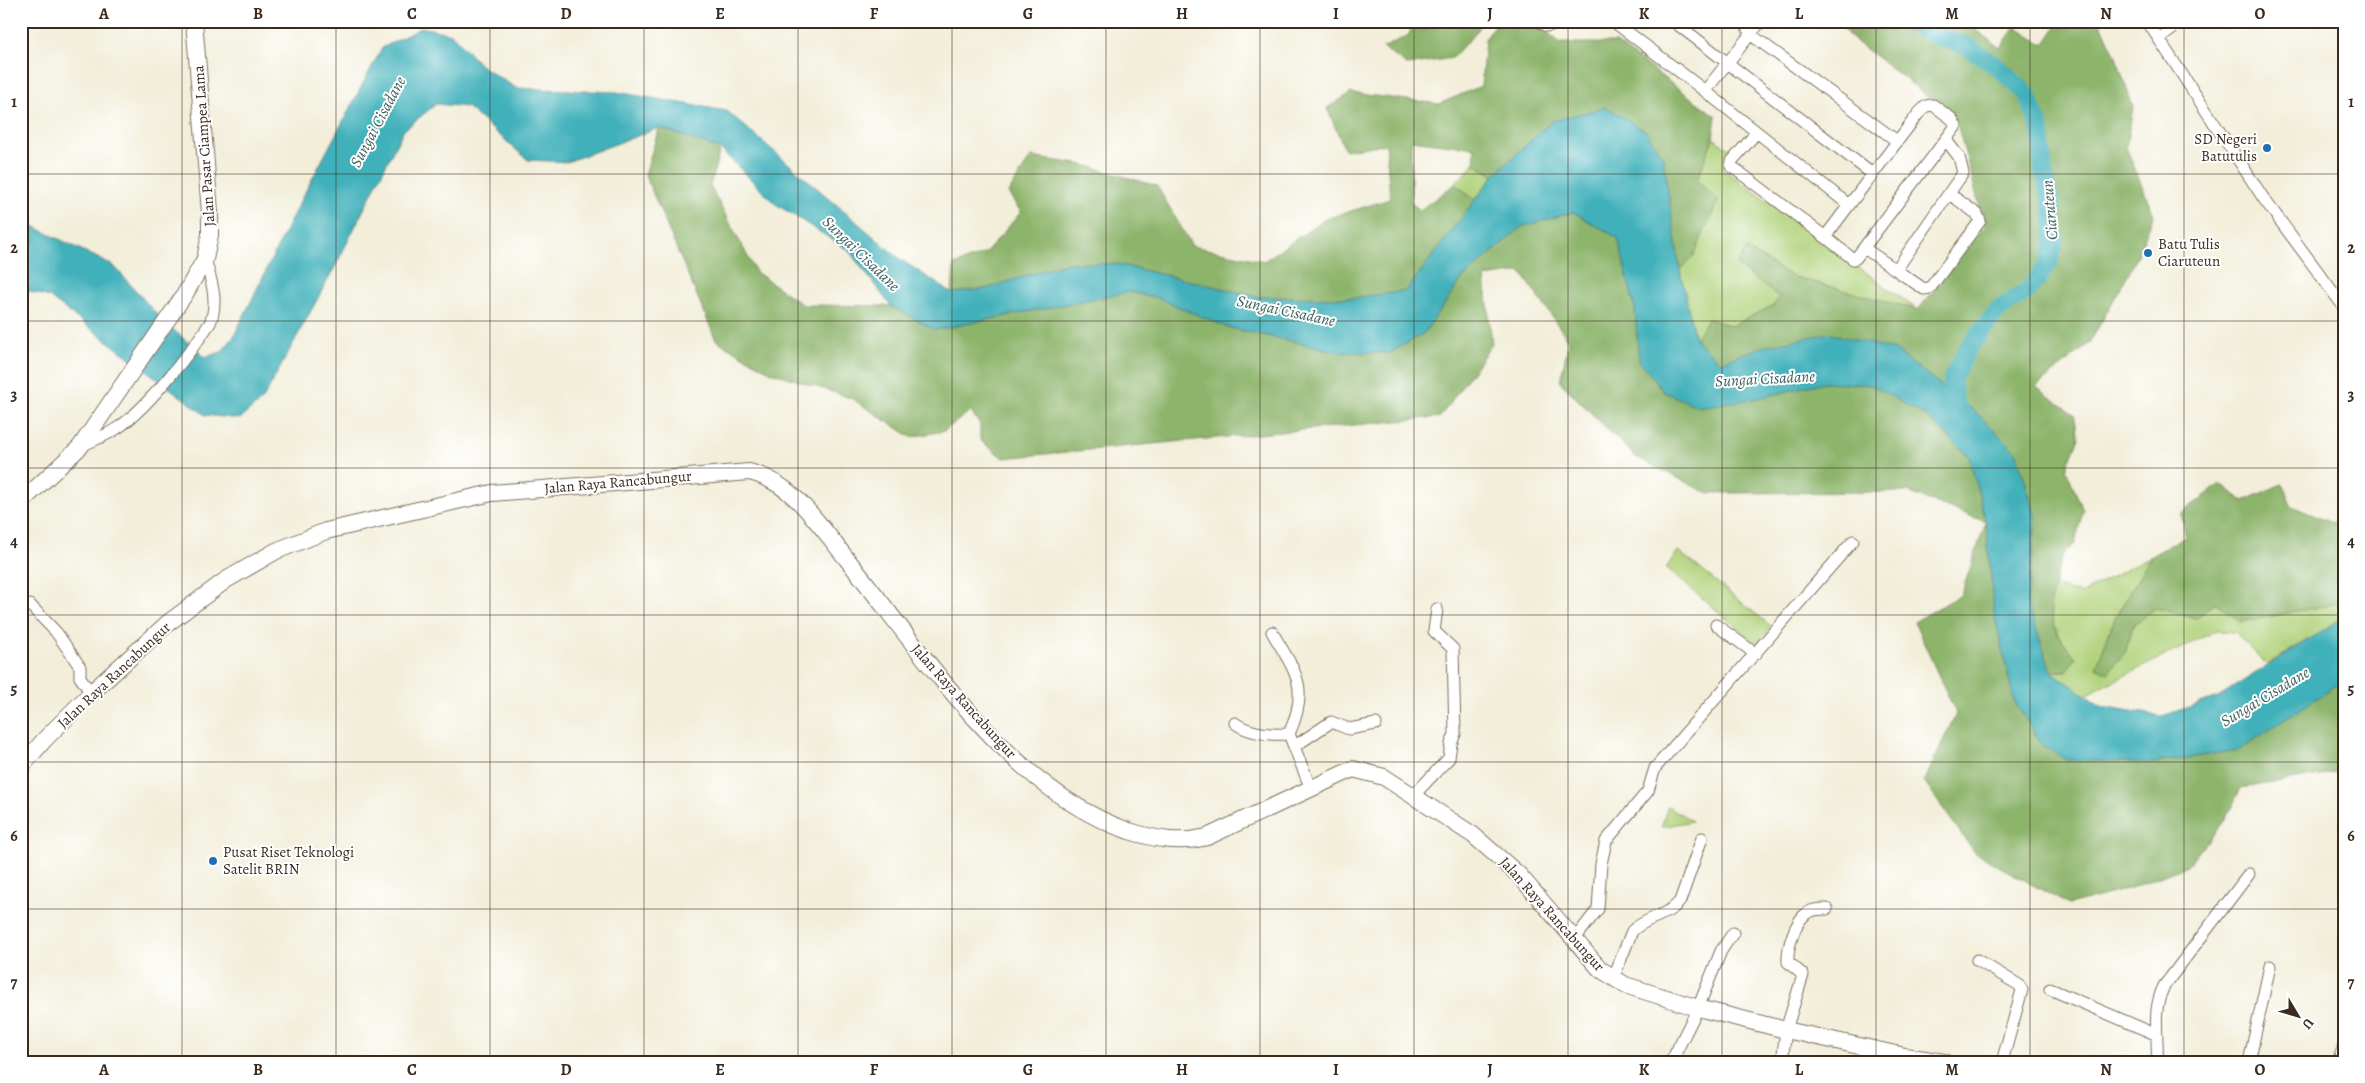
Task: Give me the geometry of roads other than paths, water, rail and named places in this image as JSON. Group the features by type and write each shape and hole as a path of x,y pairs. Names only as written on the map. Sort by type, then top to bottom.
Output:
{"main road":[{"name":"Jalan Pasar Ciampea Lama","path":"22,499 80,447 184,294 205,259 210,235 210,212 194,21"},
{"name":"Jalan Raya Rancabungur","path":"21,767 45,739 91,693 168,623 226,580 276,551 326,530 492,493 749,472 773,480 793,495 866,583 927,662 998,742 1044,784 1086,813 1147,837 1170,841 1194,840 1206,837 1353,769 1384,777 1473,835 1496,853 1519,875 1600,969 1612,979 1625,985 1698,1008 1786,1030 1865,1055 1944,1062"}],"street":[{"path":"1537,21 1548,26 1556,24 1558,21"},
{"path":"1612,21 1705,90 1848,205"},
{"path":"1673,21 1871,173"},
{"path":"1745,21 1750,34 1897,141"},
{"path":"1705,90 1761,21"},
{"path":"2147,21 2264,199 2344,307"},
{"path":"2159,39 2183,21"},
{"path":"1757,132 1732,161 1731,166 1853,258 1856,258 1946,140 1956,126 1955,122 1929,105 1918,114 1871,173 1828,233 1828,239"},
{"path":"1896,270 1963,173 1962,165 1946,140"},
{"path":"1864,248 1924,289 1930,288 1980,220 1977,214 1950,194"},
{"path":"80,447 120,426 152,396 205,331 213,316 214,306 213,286 205,259"},
{"path":"1574,940 1598,909 1600,864 1606,841 1648,791 1655,768 1756,654 1852,541"},
{"path":"30,605 56,632 72,655 80,667 80,677 91,693"},
{"path":"1414,795 1449,758 1455,734 1453,649 1434,631 1437,609"},
{"path":"1716,624 1756,654"},
{"path":"1272,632 1289,660 1300,692 1299,710 1289,734 1311,789"},
{"path":"1295,746 1331,722 1348,730 1376,724"},
{"path":"1234,724 1245,729 1264,733 1289,734"},
{"path":"1612,979 1632,931 1638,925 1676,907 1680,901 1702,838"},
{"path":"2157,1062 2158,1000 2164,986 2248,874"},
{"path":"1782,1062 1786,1030 1803,975 1788,962 1789,947 1802,918 1812,911 1827,909"},
{"path":"1671,1062 1698,1008 1721,950 1733,933"},
{"path":"1977,960 2019,985 2022,990 2002,1062"},
{"path":"2249,1062 2270,966"},
{"path":"2050,989 2156,1034"},
{"path":"2338,1062 2344,1046"}],"water":[{"name":"Sungai Cisadane","path":"422,27 452,34 480,65 516,88 617,92 727,111 900,259 952,293 986,289 1065,263 1117,264 1259,297 1353,298 1406,291 1494,175 1552,121 1606,107 1646,131 1663,158 1680,270 1695,339 1720,362 1765,346 1829,333 1895,350 1978,414 2016,452 2036,517 2027,603 2051,671 2101,706 2162,716 2218,697 2344,617 2344,680 2239,750 2155,763 2067,760 2043,746 2014,701 1994,613 1986,522 1969,456 1927,417 1872,385 1825,382 1759,398 1699,407 1664,392 1639,360 1635,309 1618,238 1573,212 1521,227 1462,279 1424,333 1390,353 1341,352 1226,327 1158,298 1128,292 935,330 891,306 848,250 774,203 720,149 659,128 567,162 528,160 467,107 436,104 403,131 336,265 263,399 240,419 205,415 49,297 21,289 21,227 31,225 114,266 162,320 205,357 221,352 233,338 297,207 382,48"}],"waterway":[{"name":"Ciaruteun","path":"1906,21 1941,38 1967,46 2000,69 2027,94 2041,130 2043,169 2052,208 2054,245 2049,263 2038,278 2027,291 1998,310 1968,348 1952,379 1954,398 1963,417"}],"place":[{"name":"SD Negeri Batutulis","path":"2267,148"},
{"name":"Batu Tulis Ciaruteun","path":"2148,253"},
{"name":"Pusat Riset Teknologi Satelit BRIN","path":"213,861"}]}
